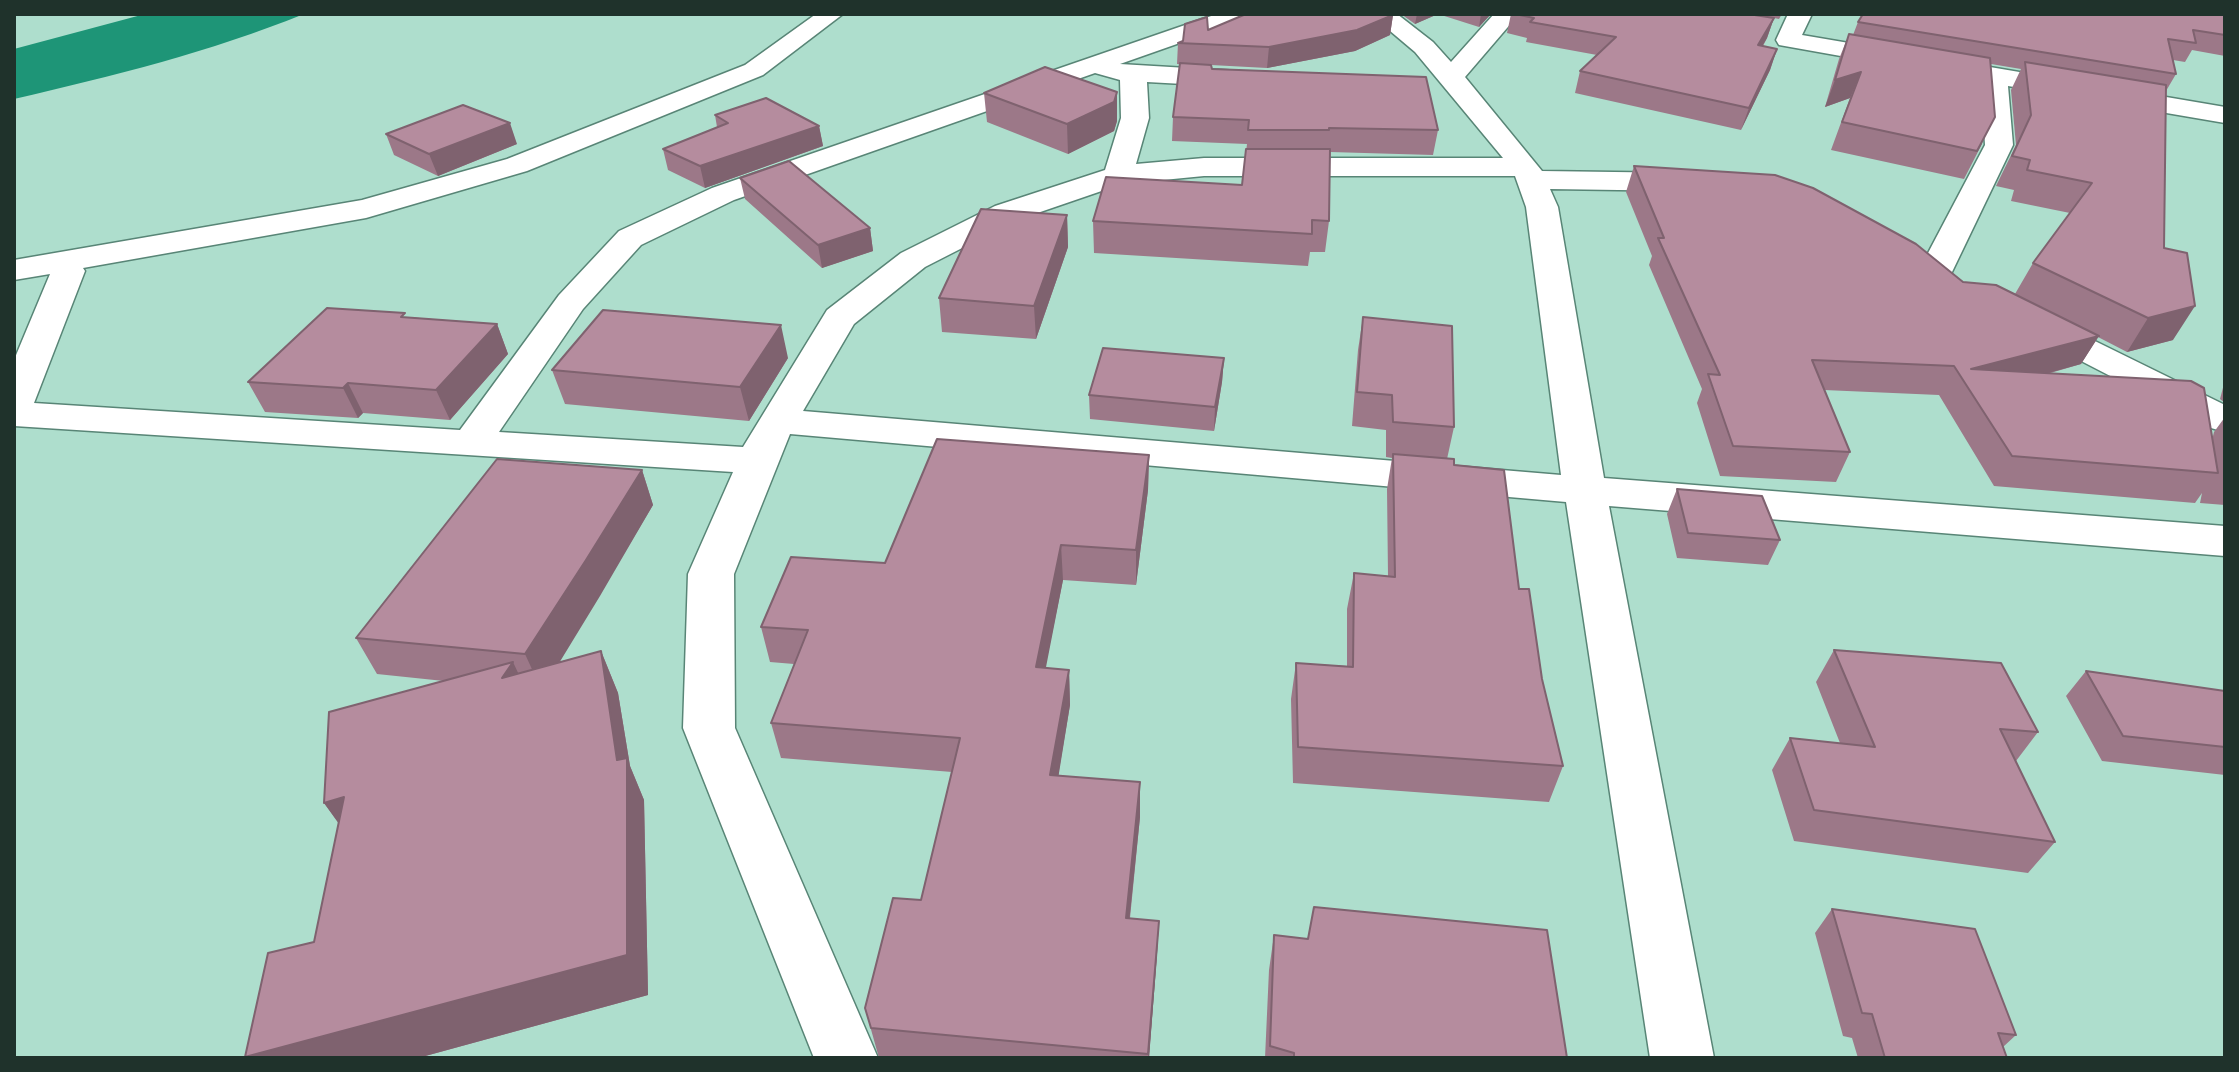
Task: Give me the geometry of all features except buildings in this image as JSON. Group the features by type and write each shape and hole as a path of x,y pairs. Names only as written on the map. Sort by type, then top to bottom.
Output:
{"street":[{"path":"14,270 366,209 517,165 738,90 754,70 831,14"},
{"path":"473,440 571,302 630,238 723,194 1240,14"},
{"path":"1382,14 1424,47 1446,83 1530,173 1542,207 1568,392 1682,1058"},
{"path":"1446,83 1507,14"},
{"path":"1760,27 1796,23"},
{"path":"1796,23 1788,40 2225,115"},
{"path":"1091,67 1133,74 1257,79"},
{"path":"1118,175 1135,118 1133,74"},
{"path":"1903,252 1949,279 1999,145 1994,77"},
{"path":"817,128 857,147"},
{"path":"846,1058 709,728 711,574 778,421 840,318 913,260 1006,213 1118,175 1204,167 1530,173 1725,184"},
{"path":"14,281 68,271 14,406"},
{"path":"2006,308 2225,420"},
{"path":"14,414 473,440 759,461"},
{"path":"778,421 2225,541"}],"shaded area":[{"path":"145,14 304,14 197,52 14,99 14,49"}]}
